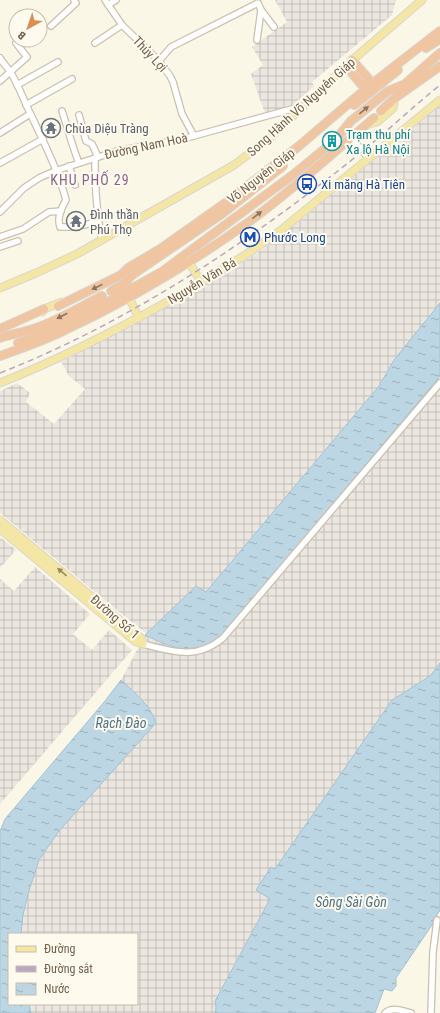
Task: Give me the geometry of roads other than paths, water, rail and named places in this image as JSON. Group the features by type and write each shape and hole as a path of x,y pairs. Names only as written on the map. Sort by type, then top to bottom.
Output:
{"highway":[{"name":"Võ Nguyên Giáp","path":"58,306 121,275 128,268 160,249 228,202 299,146 368,86 432,44 438,35"},
{"name":"Võ Nguyên Giáp","path":"111,291 125,283 132,275 223,213 380,85 438,35"},
{"path":"396,98 408,82 440,53"},
{"path":"349,63 361,84 368,86 380,85"},
{"name":"Võ Nguyên Giáp","path":"381,111 396,98 440,66"},
{"path":"337,138 351,121 388,91 408,82 428,76"},
{"path":"363,98 368,86"},
{"name":"Võ Nguyên Giáp","path":"0,350 47,332 87,313 163,271 203,253 251,220 321,165 374,118"},
{"name":"Võ Nguyên Giáp","path":"0,356 58,334 129,298 158,281 328,146"},
{"path":"294,174 321,165"},
{"path":"158,281 163,271"},
{"path":"121,275 132,275"},
{"path":"0,338 45,324 102,296"},
{"path":"11,334 44,311"},
{"path":"0,328 44,311"}],"main road":[{"name":"Song Hành Võ Nguyên Giáp","path":"0,288 56,264 102,240 234,165 270,138 349,63 422,0"},
{"name":"Võ Nguyên Giáp","path":"364,126 377,122 393,108 396,98"},
{"name":"Nguyễn Văn Bá","path":"0,383 48,363 139,318 201,282 275,235 440,100"},
{"path":"187,259 201,282"},
{"path":"129,298 139,318"},
{"name":"Võ Nguyên Giáp","path":"44,311 59,302 68,302"},
{"name":"Đường Số 1","path":"0,520 141,638 143,644"},
{"name":"Đường Số 1","path":"0,529 136,642 143,644"}],"street":[{"path":"51,26 76,3 74,0"},
{"path":"107,2 116,0"},
{"name":"Thủy Lợi","path":"107,2 122,25 159,61 173,82 182,114 194,136"},
{"path":"159,61 171,46 258,3 261,10 274,27"},
{"path":"257,40 261,10"},
{"path":"95,43 122,25"},
{"path":"0,81 27,57 20,48"},
{"path":"0,58 11,72 43,139 55,171 62,183 66,200 60,211 60,227 74,227 98,222"},
{"path":"17,85 58,62"},
{"path":"26,105 72,79"},
{"name":"Đường Nam Hoà","path":"0,212 24,188 55,171 117,151 180,140 304,106"},
{"path":"62,111 72,147 79,163"},
{"path":"0,133 30,114"},
{"path":"79,115 86,141 92,144 96,157 95,196 102,240"},
{"path":"351,137 369,159"},
{"path":"0,164 43,139"},
{"path":"70,166 75,184"},
{"path":"0,237 23,229 49,212 60,211"},
{"path":"0,247 18,241"},
{"path":"143,644 169,651 197,652 214,645 223,638 440,383"},
{"path":"431,1013 433,952 437,920"},
{"path":"385,1013 393,1009 411,1013"}],"water":[{"path":"440,303 440,376 221,637 204,647 188,650 169,645 145,635 196,586 206,592 379,386 394,360"},
{"name":"Sông Sài Gòn","path":"440,663 440,911 396,978 396,986 392,991 384,989 375,1013 215,1013 215,1001 270,899 256,890 271,867 275,869 392,700 430,676"},
{"name":"Rạch Đào","path":"121,680 146,704 156,723 59,831 39,860 28,894 23,915 21,933 8,933 8,1005 29,1005 31,1013 0,1013 0,831 5,819"}],"railway":[{"path":"0,373 93,331 182,281 308,194 372,144 440,85"}],"place":[{"name":"Chùa Diệu Tràng","path":"51,128"},
{"name":"Trạm thu phí Xa lộ Hà Nội","path":"332,141"},
{"name":"Xi măng Hà Tiên","path":"307,184"},
{"name":"Đình thần Phú Thọ","path":"76,221"},
{"name":"Phước Long","path":"250,237"}],"district":[{"name":"KHU PHỐ 29","path":"90,180"}]}
